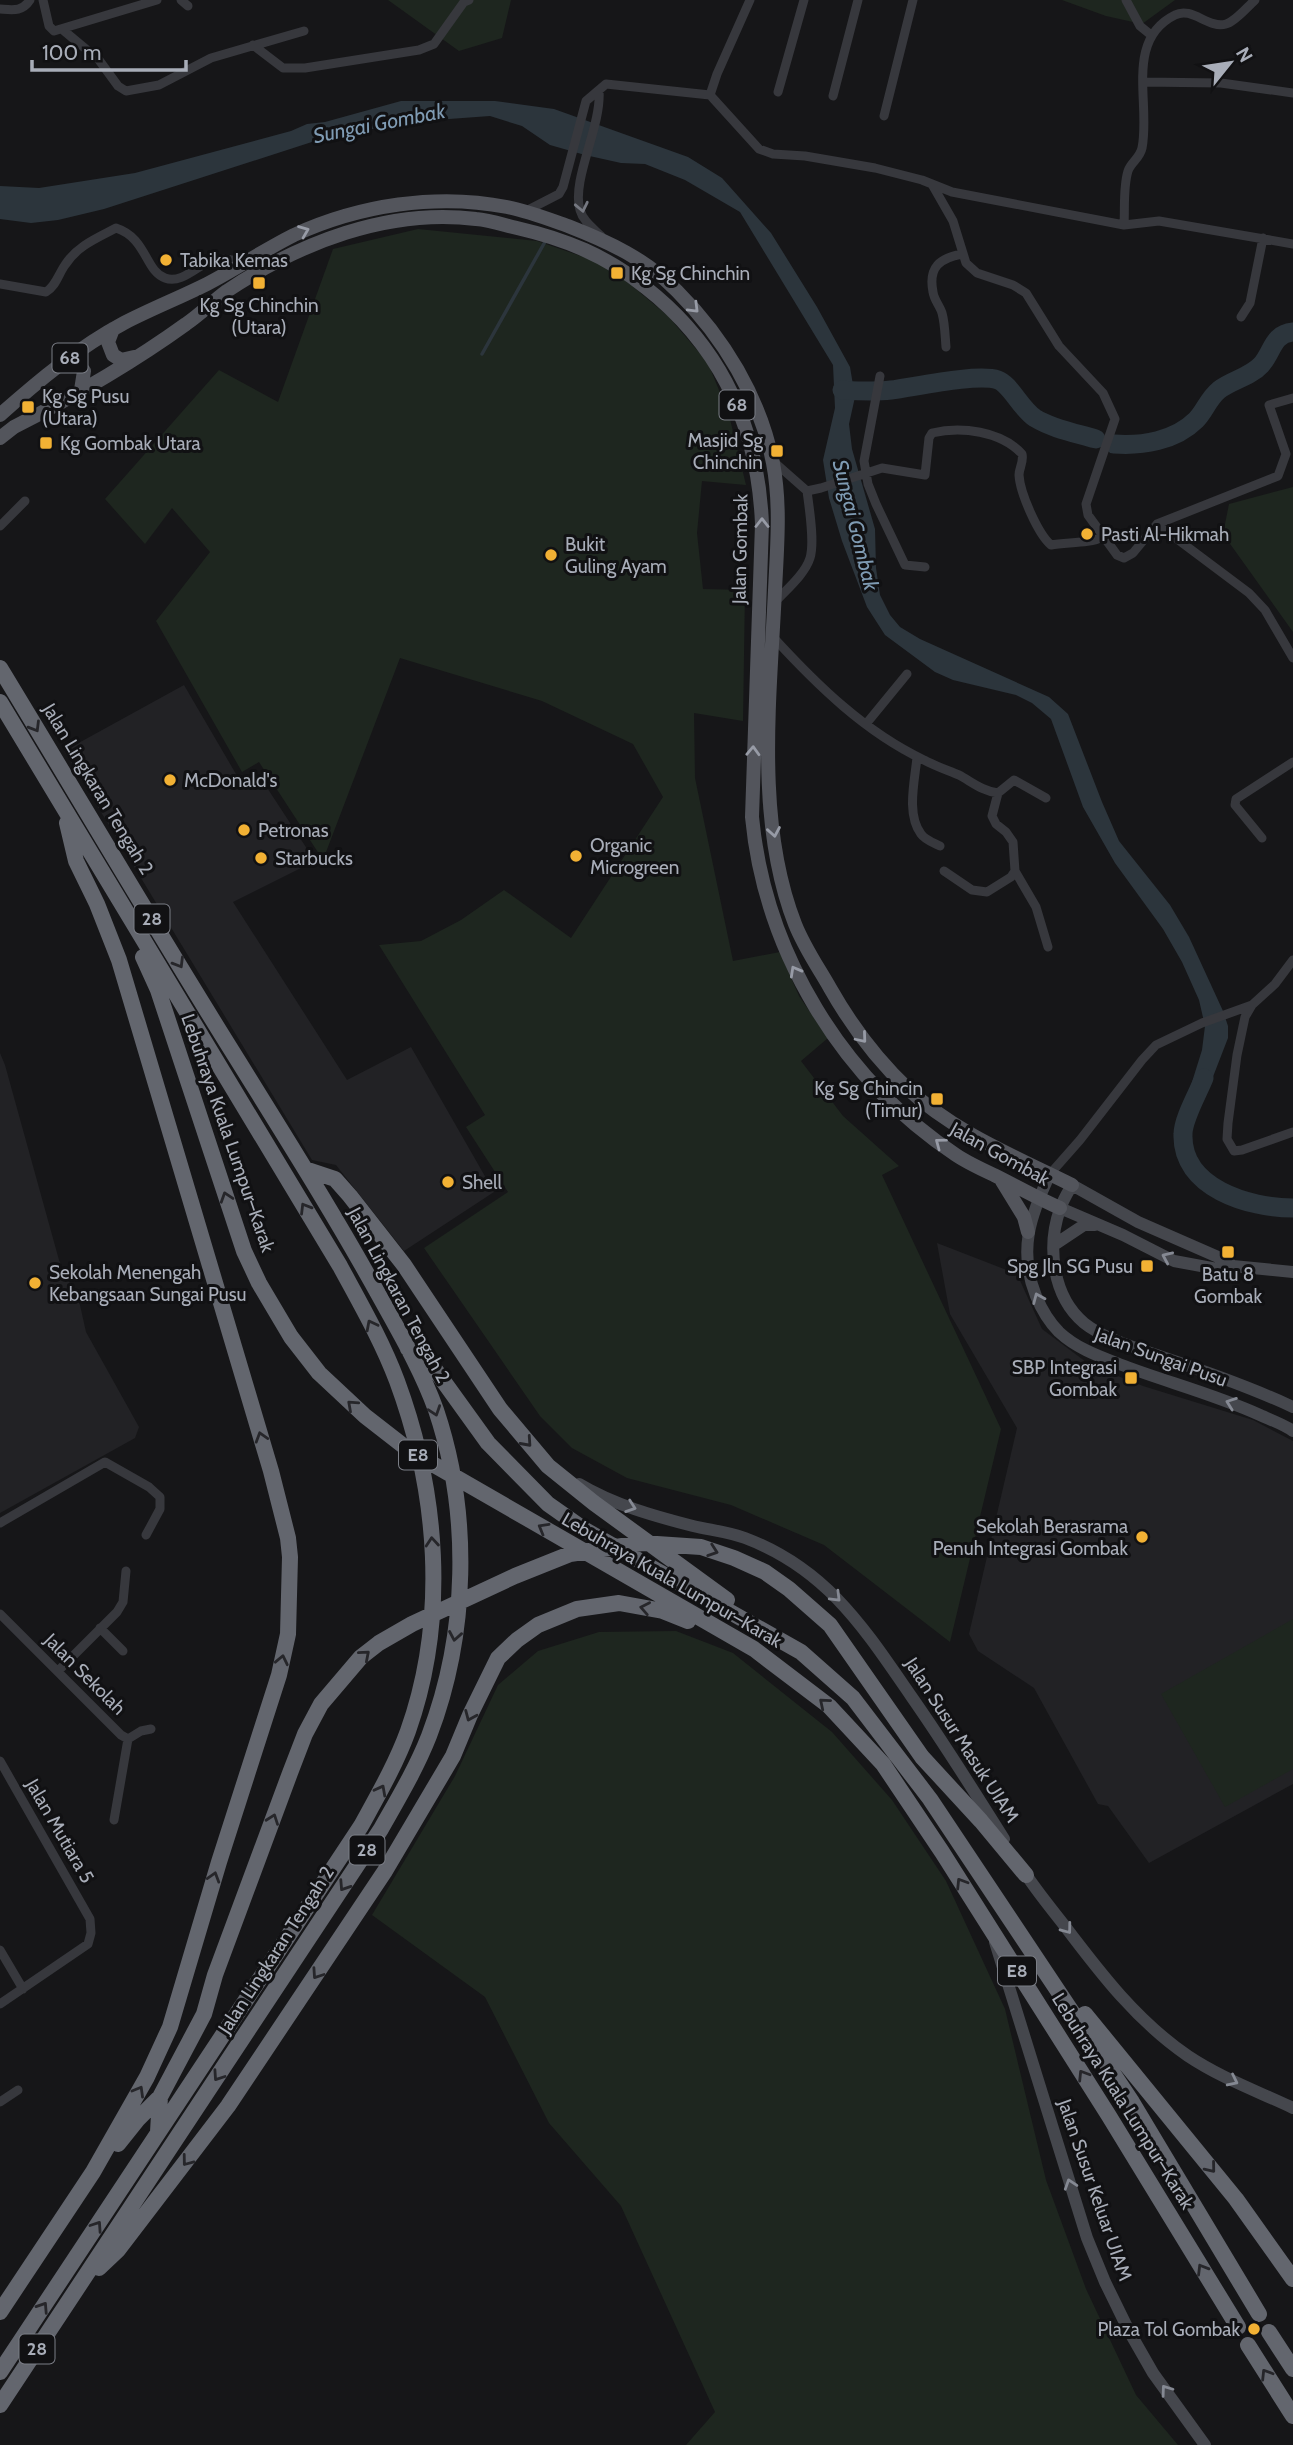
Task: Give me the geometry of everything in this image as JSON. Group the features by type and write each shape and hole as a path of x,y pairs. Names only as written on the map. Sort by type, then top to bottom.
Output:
{"highway":[{"name":"Jalan Lingkaran Tengah 2","path":"0,668 357,1256 408,1349 436,1410 447,1451 456,1503 461,1562 457,1626 448,1671 428,1738 381,1829 0,2405"},
{"name":"Jalan Lingkaran Tengah 2","path":"0,702 340,1266 380,1342 397,1381 419,1455 434,1575 433,1621 426,1666 408,1730 383,1788 361,1826 0,2372"},
{"path":"2,2307 93,2172 147,2077 170,2027 279,1675 288,1634 291,1589 288,1538 271,1471 119,960 76,860 62,807"},
{"name":"Lebuhraya Kuala Lumpur–Karak","path":"109,885 158,990 244,1251 259,1283 291,1337 319,1373 365,1416 410,1451 754,1649 829,1706 883,1764 1109,2116 1238,2327"},
{"path":"305,1170 335,1179 350,1196 404,1265 500,1409 548,1466 660,1553 800,1652"},
{"name":"Lebuhraya Kuala Lumpur–Karak","path":"408,1349 426,1357 488,1443 548,1504 585,1530 800,1652 853,1698 893,1748 1132,2102 1259,2314"},
{"path":"93,2172 160,2097 204,2014 215,1975 305,1734 328,1696 361,1657 379,1643 412,1624 570,1553 642,1543 701,1547 765,1572 830,1625 922,1757 1026,1875"},
{"path":"75,2292 117,2250 228,2106 385,1871 453,1756 498,1658 516,1640 538,1625 576,1609 619,1603 663,1611 754,1649"},
{"path":"868,1678 914,1759 1028,1945 1236,2199 1293,2279"},
{"path":"157,2135 160,2097"},
{"path":"1269,2332 1293,2369"},
{"path":"1248,2345 1293,2416"}],"main road":[{"name":"Jalan Gombak","path":"0,415 46,374 113,330 200,287 295,235 375,208 420,202 474,202 526,211 605,240 656,271 703,317 737,369 765,433 772,460 778,524 768,754 771,816 783,888 808,951 853,1027 908,1089 971,1134 1138,1222 1233,1266"},
{"name":"Jalan Gombak","path":"0,438 14,427 81,390 187,324 227,291 301,250 380,222 419,218 476,219 548,235 612,263 663,300 706,347 726,380 750,437 761,485 762,524 752,817 755,847 777,931 792,966 835,1039 893,1105 934,1139 958,1156 1038,1198 1123,1235 1174,1261 1217,1269 1233,1266 1293,1272"},
{"path":"113,330 108,342 113,355 121,360 136,357"},
{"path":"64,362 78,364 84,371 81,390"},
{"name":"Jalan Sungai Pusu","path":"1050,1174 1038,1198 1028,1233 1027,1268 1041,1308 1058,1331 1092,1354 1241,1406 1293,1432"},
{"path":"999,1178 1016,1200 1028,1233"},
{"name":"Jalan Sungai Pusu","path":"1072,1185 1060,1208 1054,1245 1054,1270 1061,1289 1084,1323 1129,1345 1248,1387 1293,1406"},
{"path":"1054,1245 1084,1225 1095,1224"},
{"name":"Jalan Susur Masuk UIAM","path":"548,1466 618,1503 671,1520 744,1538 799,1565 831,1592 861,1623 914,1700 1026,1875 1108,1982 1159,2034 1189,2056 1230,2080 1293,2108"},
{"name":"Jalan Susur Keluar UIAM","path":"991,1930 1087,2238 1105,2282 1153,2372 1205,2445"}],"street":[{"path":"43,0 49,26 54,31 157,0"},
{"path":"253,45 283,68 305,68 419,50 434,44 464,2 469,0"},
{"path":"710,95 750,0"},
{"path":"778,92 804,0"},
{"path":"833,96 858,0"},
{"path":"884,116 913,0"},
{"path":"1126,0 1140,26 1151,35"},
{"path":"1124,225 1128,174 1142,147 1143,82 1146,46 1151,35 1173,16 1182,13 1212,24 1228,23 1255,0"},
{"path":"0,9 17,11 29,1"},
{"path":"63,30 99,60 118,86 127,91 159,85 211,58 304,32"},
{"path":"1143,82 1221,83 1293,93"},
{"path":"526,211 559,194 586,101 606,84 710,95 758,149 773,154 805,156 875,168 922,180 952,192 1124,225 1159,221 1293,244"},
{"path":"599,90 600,106 584,165 579,208 583,218 605,240"},
{"path":"933,186 953,221 966,263 977,272 1013,285 1026,293 1059,346 1103,393 1115,419 1101,453 1086,504 1088,515 1117,555 1124,558 1133,553 1157,524 1278,476 1289,453 1269,405 1293,398"},
{"path":"0,284 46,292 52,289 65,263 84,245 116,228 129,233 136,240 157,273 164,278 172,279 185,275 216,259 244,263"},
{"path":"1241,317 1250,303 1263,238"},
{"path":"946,347 942,312 933,293 933,276 936,264 948,256 962,254"},
{"path":"880,380 866,447 865,473 876,504 905,565 925,567"},
{"path":"807,491 882,468 925,475 929,438 932,433 979,431 998,438 1022,454 1019,474 1026,499 1044,539 1051,545 1095,541 1102,537"},
{"path":"772,460 807,491 810,558 794,582 775,602"},
{"path":"0,526 26,501"},
{"path":"1157,524 1249,593 1265,610 1293,658"},
{"path":"773,637 819,686 866,724 917,757 958,775 981,789 998,793"},
{"path":"866,724 907,674"},
{"path":"917,757 913,810 915,823 923,837 940,846"},
{"path":"1262,838 1235,805 1236,799 1293,762"},
{"path":"1046,799 1014,780 998,793 992,816 1013,842 1015,871 1036,907 1048,947"},
{"path":"944,871 972,890 988,892 1011,877 1015,871"},
{"path":"1050,1174 1156,1045 1202,1023 1252,1005 1275,984 1293,960"},
{"path":"1252,1005 1242,1029 1227,1139 1234,1151 1293,1132"},
{"path":"0,1523 105,1462 149,1487 160,1497 160,1509 146,1535"},
{"path":"58,1671 117,1612 123,1602 126,1571"},
{"name":"Jalan Sekolah","path":"0,1615 128,1739 141,1731 151,1729"},
{"path":"100,1628 123,1651"},
{"path":"114,1820 128,1739"},
{"name":"Jalan Mutiara 5","path":"0,1761 90,1919 91,1933 88,1944 23,1989"},
{"path":"0,1950 23,1989 0,2004"},
{"path":"0,2102 18,2090"}],"shaded area":[{"path":"388,0 511,0 502,38 459,51"},
{"path":"1062,0 1175,0 1142,24 1106,16"},
{"path":"418,229 537,241 607,265 668,316 708,363 729,415 746,485 702,481 697,533 703,589 745,590 743,721 694,713 695,778 733,961 780,952 799,996 828,1038 801,1061 843,1116 899,1166 882,1175 1001,1429 950,1642 824,1545 731,1505 627,1478 572,1448 540,1416 424,1248 508,1192 466,1127 485,1115 379,945 421,941 461,920 504,890 571,938 663,797 633,744 542,701 400,658 323,860 259,762 242,772 156,621 210,552 172,508 145,544 105,499 219,370 278,402 333,249"},
{"path":"1293,487 1293,632 1223,534 1229,504"},
{"path":"184,685 243,786 260,777 315,861 233,902 347,1080 411,1047 494,1192 404,1251 336,1165 312,1160 64,751"},
{"name":"Sekolah Menengah Kebangsaan Sungai Pusu","path":"0,1053 59,1260 80,1305 86,1332 139,1427 135,1438 0,1513"},
{"name":"Sekolah Berasrama Penuh Integrasi Gombak","path":"937,1243 1017,1274 1042,1329 1090,1365 1143,1386 1253,1420 1293,1441 1293,1784 1149,1863 1108,1806 1098,1804 1034,1688 978,1651 969,1634 1017,1428 950,1314"},
{"path":"1293,1619 1293,1769 1225,1807 1161,1694"},
{"path":"676,1631 733,1653 832,1732 892,1800 946,1881 1005,2009 1046,2180 1086,2289 1136,2395 1178,2445 686,2445 715,2412 621,2206 549,2123 485,1997 372,1915 455,1776 498,1685 538,1651 599,1632"}],"water":[{"name":"Sungai Gombak","path":"401,101 495,101 554,109 688,157 722,178 771,233 850,367 855,397 849,424 852,449 875,529 880,595 890,615 900,627 920,639 1049,697 1068,714 1119,841 1170,905 1189,937 1223,1011 1228,1026 1228,1038 1204,1100 1187,1098 1202,1050 1205,1026 1199,1000 1163,929 1115,863 1083,807 1051,719 1032,703 1016,695 953,680 935,672 885,635 867,607 829,498 823,460 835,408 833,365 740,212 685,180 645,164 621,163 550,145 522,126 490,116 408,122 318,140 104,209 58,220 31,223 0,219 0,186 39,188 135,173 291,131 307,124 325,122"}],"waterway":[{"path":"482,354 546,240"},
{"path":"1114,444 1158,441 1188,427 1219,390 1257,369 1277,340 1286,333 1293,332"},
{"path":"842,390 885,391 961,379 988,378 1007,386 1025,409 1042,422 1096,439"},
{"name":"Sungai Gombak","path":"1204,1078 1188,1114 1183,1134 1185,1153 1193,1168 1205,1181 1238,1199 1293,1208"}],"place":[{"name":"Tabika Kemas","path":"166,260"},
{"name":"Kg Sg Chinchin","path":"617,273"},
{"name":"Kg Sg Chinchin (Utara)","path":"259,283"},
{"name":"Kg Sg Pusu (Utara)","path":"28,407"},
{"name":"Kg Gombak Utara","path":"46,443"},
{"name":"Masjid Sg Chinchin","path":"777,451"},
{"name":"Pasti Al-Hikmah","path":"1087,534"},
{"name":"Bukit Guling Ayam","path":"551,555"},
{"name":"McDonald's","path":"170,780"},
{"name":"Petronas","path":"244,830"},
{"name":"Organic Microgreen","path":"576,856"},
{"name":"Starbucks","path":"261,858"},
{"name":"Kg Sg Chincin (Timur)","path":"937,1099"},
{"name":"Shell","path":"448,1182"},
{"name":"Batu 8 Gombak","path":"1228,1252"},
{"name":"Spg Jln SG Pusu","path":"1147,1266"},
{"name":"Sekolah Menengah Kebangsaan Sungai Pusu","path":"35,1283"},
{"name":"SBP Integrasi Gombak","path":"1131,1378"},
{"name":"Sekolah Berasrama Penuh Integrasi Gombak","path":"1142,1537"},
{"name":"Plaza Tol Gombak","path":"1254,2329"}]}
